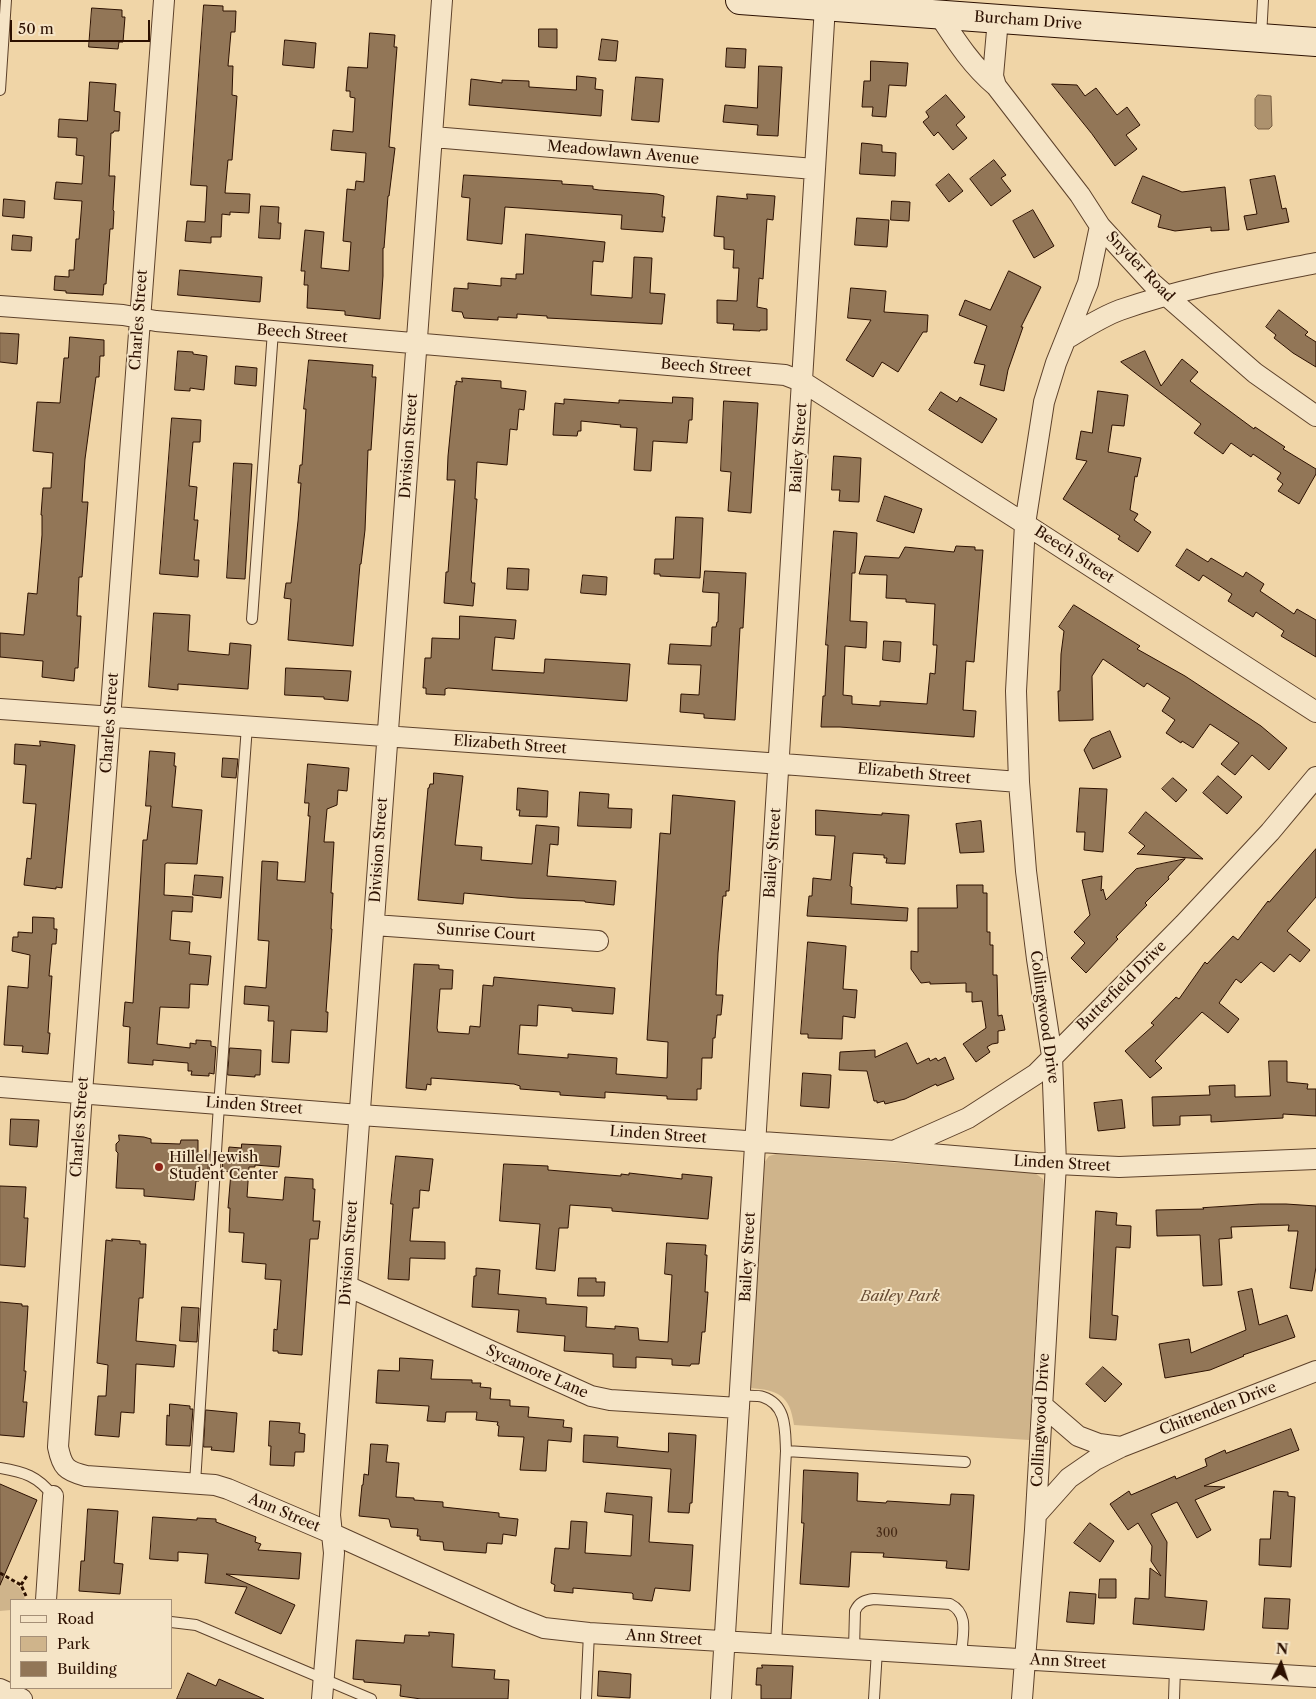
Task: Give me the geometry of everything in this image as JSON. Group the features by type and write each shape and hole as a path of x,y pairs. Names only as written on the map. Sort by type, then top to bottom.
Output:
{"street":[{"name":"Charles Street","path":"58,1447 82,1093 164,0"},
{"name":"Division Street","path":"322,1699 334,1553 330,1515 442,0"},
{"name":"Burcham Drive","path":"740,0 1316,42"},
{"name":"Bailey Street","path":"721,1699 825,6"},
{"name":"Snyder Road","path":"939,15 981,73 996,86 1080,196 1100,226 1166,297 1255,373 1316,416"},
{"path":"996,86 993,76 998,19"},
{"name":"Meadowlawn Avenue","path":"433,137 814,169"},
{"name":"Collingwood Drive","path":"1022,1699 1036,1515 1056,1164 1052,1056 1026,871 1019,782 1016,691 1026,524 1044,402 1088,283 1100,226"},
{"path":"1066,339 1119,310 1197,287 1316,263"},
{"name":"Beech Street","path":"0,306 785,375 803,382 1316,712"},
{"name":"Elizabeth Street","path":"0,709 1019,782"},
{"name":"Butterfield Drive","path":"894,1151 968,1118 1036,1074 1189,918 1270,832 1316,777"},
{"name":"Sunrise Court","path":"374,925 598,941"},
{"name":"Linden Street","path":"0,1087 1056,1164 1128,1166 1316,1159"},
{"name":"Sycamore Lane","path":"347,1286 590,1396 610,1400 739,1402"},
{"name":"Chittenden Drive","path":"1036,1515 1069,1478 1095,1460 1120,1447 1316,1371"},
{"path":"1042,1405 1078,1436 1098,1444 1120,1447"},
{"name":"Ann Street","path":"58,1447 61,1462 71,1472 86,1476 214,1484 228,1489 331,1533 516,1618 544,1628 589,1633 725,1642 1316,1678"},
{"path":"46,1599 53,1496"}],"lane":[{"path":"0,90 6,0"},
{"path":"1261,38 1263,0"},
{"path":"252,619 273,331"},
{"path":"195,1483 219,1104 247,726"},
{"path":"739,1402 763,1397 778,1406 784,1419 786,1451 776,1645"},
{"path":"786,1451 965,1462"},
{"path":"0,1468 21,1471 45,1485 53,1496"},
{"path":"854,1649 855,1611 865,1600 874,1599 950,1604 958,1608 962,1615 961,1656"},
{"path":"172,1622 196,1625 371,1699"},
{"path":"586,1699 589,1633"},
{"path":"874,1699 877,1650"},
{"path":"1174,1699 1175,1668"}],"path":[{"path":"0,1573 21,1585 26,1592 27,1599"}],"green space":[{"name":"Bailey Park","path":"776,1154 1035,1173 1043,1179 1029,1440 794,1425 789,1407 781,1396 768,1390 750,1388 764,1163 769,1156"},
{"path":"0,1576 19,1587 25,1599 10,1599 10,1610 0,1611"}],"shaded area":[{"path":"1258,95 1271,96 1272,126 1269,129 1258,129 1255,126 1255,99"}],"building":[{"path":"204,5 223,6 223,11 236,11 235,32 231,32 228,66 233,66 232,95 237,96 232,160 228,160 225,193 250,194 249,213 230,212 230,215 222,214 221,237 211,237 211,243 185,241 187,221 205,222 207,186 191,185"},
{"path":"92,8 122,10 122,17 125,17 123,42 119,42 118,49 89,47"},
{"path":"539,29 557,29 557,48 539,47"},
{"path":"370,33 395,35 394,47 397,47 389,147 395,148 383,248 380,319 345,315 345,311 307,308 308,285 304,285 305,271 301,271 305,230 324,232 321,268 349,271 351,242 343,241 347,189 355,190 356,181 364,182 366,153 331,150 333,130 353,132 355,98 350,97 350,91 346,91 348,67 367,68"},
{"path":"602,39 618,41 616,61 599,60"},
{"path":"285,40 316,43 314,68 283,65"},
{"path":"727,48 746,49 745,68 726,67"},
{"path":"871,61 908,63 906,86 889,85 886,117 872,116 873,107 862,107 864,81 870,81"},
{"path":"759,66 782,67 778,136 757,135 758,125 723,122 725,105 757,108"},
{"path":"577,76 596,78 595,89 603,90 601,116 469,105 471,79 502,83 502,80 529,81 529,87 576,90"},
{"path":"636,77 663,79 659,122 632,120"},
{"path":"90,82 116,84 114,111 120,112 119,131 111,133 109,176 115,176 114,211 113,229 110,229 106,284 104,284 103,295 66,293 66,291 54,290 55,276 69,277 69,270 74,270 76,239 79,239 82,201 54,199 56,182 82,184 84,156 76,155 77,138 58,137 59,119 87,121"},
{"path":"1052,84 1077,85 1085,96 1096,88 1117,115 1127,107 1140,125 1126,135 1137,149 1115,166"},
{"path":"946,95 965,117 956,125 967,138 953,150 938,132 934,136 923,122 929,117 926,112"},
{"path":"862,143 882,145 882,152 896,153 895,176 860,174"},
{"path":"994,160 1006,175 1001,178 1011,191 991,206 970,179"},
{"path":"949,174 963,191 949,202 936,185"},
{"path":"464,175 562,181 562,184 593,186 593,189 599,190 664,196 662,217 665,217 663,232 621,229 622,215 505,207 502,244 467,240 470,198 462,197"},
{"path":"1143,176 1182,192 1225,187 1229,230 1211,231 1211,227 1175,231 1158,227 1161,215 1132,203"},
{"path":"1275,176 1282,209 1286,208 1289,222 1247,230 1244,216 1257,214 1250,180"},
{"path":"747,194 775,196 773,220 767,219 763,279 759,278 757,307 767,309 767,330 760,331 733,330 734,324 717,323 717,300 737,301 739,268 733,268 734,250 724,249 724,237 714,236 717,196 747,199"},
{"path":"4,199 25,201 24,218 3,216"},
{"path":"892,201 910,202 909,221 891,220"},
{"path":"261,206 279,207 280,239 259,238"},
{"path":"1033,210 1054,246 1034,258 1013,221"},
{"path":"857,218 889,220 887,247 855,245"},
{"path":"526,234 605,242 603,262 593,261 591,295 632,298 634,257 652,258 650,293 665,294 662,324 547,318 547,316 517,314 517,318 498,317 498,320 464,318 462,312 452,311 454,288 468,289 468,283 501,286 501,278 516,279 516,274 523,274"},
{"path":"13,235 32,237 31,251 12,250"},
{"path":"180,270 262,277 260,302 178,295"},
{"path":"1009,271 1041,287 1021,327 1023,327 1008,370 1004,391 980,385 985,365 974,363 987,326 959,315 965,300 990,310"},
{"path":"851,288 886,291 884,312 928,315 927,332 923,332 898,372 882,362 873,377 846,360 871,320 848,318"},
{"path":"1279,310 1308,332 1305,335 1316,342 1316,367 1293,353 1274,338 1276,335 1266,327"},
{"path":"0,333 19,334 17,364 0,362"},
{"path":"70,337 104,340 104,356 100,356 99,377 96,377 85,459 82,502 88,502 82,577 79,577 77,616 81,616 78,668 75,668 74,681 42,677 43,661 0,657 0,633 24,635 28,593 37,594 42,535 43,488 51,488 53,453 33,451 37,402 60,403 64,358 68,358"},
{"path":"178,351 193,352 193,354 207,356 204,390 190,388 190,391 175,390"},
{"path":"1145,351 1161,386 1182,359 1198,372 1190,381 1254,429 1255,427 1285,447 1283,449 1316,469 1316,474 1299,504 1278,491 1283,484 1277,479 1281,473 1253,454 1251,457 1231,443 1223,454 1194,433 1201,424 1121,362"},
{"path":"309,360 373,365 372,377 376,377 371,450 368,450 365,530 353,646 288,640 291,599 284,598 286,583 291,583 298,521 301,483 298,483 300,465 302,465 306,409 304,409"},
{"path":"236,366 257,368 256,386 235,384"},
{"path":"462,378 501,381 501,388 526,391 524,410 519,409 517,430 510,429 507,465 477,462 475,499 477,499 471,580 472,583 475,583 473,606 444,603 455,480 447,480 448,456 455,385 456,381 462,382"},
{"path":"1098,391 1128,395 1124,426 1112,425 1108,452 1141,458 1137,477 1135,476 1130,510 1138,514 1134,520 1151,532 1138,552 1118,539 1120,536 1063,499 1087,461 1076,459 1081,431 1092,433"},
{"path":"941,392 957,402 960,397 997,419 982,443 929,410"},
{"path":"673,397 693,398 692,420 689,420 687,443 653,441 651,471 634,470 637,428 581,421 581,431 578,431 577,436 553,435 555,403 564,404 564,399 619,403 619,400 672,403"},
{"path":"724,401 758,403 751,513 728,511 731,472 721,471"},
{"path":"172,418 201,420 200,442 193,442 189,486 197,487 194,520 198,520 194,560 199,560 198,577 160,574"},
{"path":"834,456 861,458 859,502 839,501 840,490 832,490"},
{"path":"234,463 252,464 245,579 227,578"},
{"path":"885,496 922,509 914,533 877,521"},
{"path":"676,517 703,518 700,578 654,574 655,559 673,559"},
{"path":"834,531 857,533 855,573 852,573 850,621 867,622 866,648 845,646 843,695 852,696 852,704 880,706 880,701 927,704 930,673 935,674 937,645 933,645 935,604 906,602 906,599 886,598 887,575 859,574 865,556 899,558 905,547 954,552 956,546 975,547 975,550 983,550 974,662 966,661 963,710 976,711 974,737 821,727 823,696 825,696 828,645 826,645"},
{"path":"1187,549 1208,562 1211,558 1243,577 1246,572 1264,584 1260,591 1294,614 1297,609 1316,620 1316,657 1281,636 1284,631 1256,612 1253,617 1228,601 1232,594 1203,575 1199,581 1176,566"},
{"path":"508,568 529,569 528,590 507,589"},
{"path":"705,571 746,573 743,628 740,628 735,720 704,718 704,714 680,712 681,694 699,695 701,665 668,664 670,644 711,646 712,627 716,627 718,622 719,593 703,592"},
{"path":"583,575 607,577 606,595 581,593"},
{"path":"1074,605 1140,646 1137,649 1185,676 1261,726 1287,748 1269,770 1252,755 1235,775 1221,764 1239,743 1210,724 1193,748 1182,741 1181,743 1166,733 1175,720 1162,711 1170,698 1147,683 1144,687 1103,659 1092,676 1093,720 1059,721 1058,691 1060,691 1064,631 1059,627"},
{"path":"154,613 190,615 188,651 229,655 230,643 251,645 248,689 178,684 178,690 149,687"},
{"path":"460,616 516,620 514,639 495,637 492,670 544,673 545,659 630,664 627,701 448,688 445,689 445,695 426,694 426,688 423,688 425,658 431,658 432,638 459,639"},
{"path":"884,641 901,642 900,662 883,660"},
{"path":"286,668 351,671 348,701 324,699 324,697 285,695"},
{"path":"1110,731 1121,757 1093,769 1084,750 1091,739"},
{"path":"40,741 75,745 62,888 56,887 56,889 24,885 27,858 31,859 36,804 23,803 26,765 14,764 15,744 40,746"},
{"path":"150,751 175,753 174,766 176,766 172,807 202,810 197,864 165,864 164,895 193,897 192,912 172,911 170,940 190,942 189,954 211,956 208,985 190,984 189,1008 160,1007 157,1044 190,1048 190,1043 196,1044 196,1040 211,1041 211,1046 216,1047 214,1074 209,1073 209,1076 191,1075 192,1071 188,1071 188,1063 153,1060 153,1065 128,1063 130,1027 123,1026 125,1002 133,1003 143,840 147,840 151,806 146,806"},
{"path":"223,758 238,759 236,778 222,777"},
{"path":"308,764 349,768 347,791 338,790 337,805 327,809 324,842 334,842 331,893 333,893 332,929 326,1012 328,1012 327,1032 291,1030 289,1063 272,1062 274,1021 268,1021 269,1006 244,1004 245,986 266,988 269,941 258,940 262,861 278,862 277,880 305,882 310,816 308,816 309,803 305,803"},
{"path":"434,773 463,776 455,845 482,847 481,860 532,864 536,825 559,827 558,845 550,844 547,876 616,881 614,905 585,901 464,893 463,904 418,900 428,788 430,784 433,784"},
{"path":"1218,776 1242,797 1227,814 1203,793"},
{"path":"1173,778 1187,790 1176,802 1162,789"},
{"path":"518,788 548,791 547,817 519,816 520,810 517,810"},
{"path":"1080,788 1107,789 1103,852 1084,850 1085,832 1077,832"},
{"path":"580,792 609,794 608,808 632,809 631,828 578,826"},
{"path":"673,795 735,801 729,891 726,891 726,896 723,896 718,953 716,995 723,995 721,1015 717,1015 712,1058 702,1058 701,1089 697,1089 697,1100 667,1099 667,1096 605,1092 605,1098 560,1095 560,1092 520,1089 520,1086 514,1084 431,1078 431,1085 427,1084 426,1090 406,1088 414,964 439,965 439,969 453,970 452,989 440,989 438,1032 469,1034 470,1026 480,1027 483,985 493,986 494,977 615,988 613,1014 572,1011 572,1008 538,1005 537,1026 520,1025 518,1054 568,1058 568,1054 617,1058 616,1074 667,1078 668,1042 647,1040 660,833 670,834"},
{"path":"816,810 909,815 905,864 886,863 887,858 884,858 884,855 853,853 850,886 852,887 851,904 908,908 907,921 807,916 809,896 812,896 813,878 831,880 835,836 816,835"},
{"path":"1146,812 1203,859 1137,854 1145,846 1129,833"},
{"path":"981,821 984,852 960,853 956,824"},
{"path":"1316,849 1316,897 1287,931 1310,950 1300,962 1290,954 1274,972 1261,962 1241,983 1236,979 1219,1003 1239,1019 1228,1033 1202,1012 1155,1061 1162,1068 1150,1078 1125,1051 1154,1025 1151,1023 1176,997 1179,999 1205,962 1207,964 1233,936 1238,940 1268,901"},
{"path":"1185,859 1168,877 1169,879 1145,903 1147,905 1116,937 1118,939 1086,973 1071,958 1085,943 1074,932 1090,915 1082,880 1102,876 1101,891 1103,889 1106,900 1136,869"},
{"path":"195,875 223,877 221,898 193,895"},
{"path":"957,885 983,885 983,893 987,893 987,932 990,932 990,945 993,945 993,975 997,975 998,1016 1002,1015 1005,1030 998,1031 998,1043 987,1047 990,1052 976,1062 963,1044 986,1028 982,1001 972,1002 972,992 966,992 966,983 921,983 911,969 911,951 918,952 918,908 957,908"},
{"path":"33,917 54,918 54,929 57,929 56,944 52,944 49,976 52,976 48,1054 22,1052 23,1046 4,1045 8,986 28,988 30,955 12,951 13,937 18,937 18,932 32,933"},
{"path":"808,942 846,946 843,989 857,990 855,1018 843,1016 842,1039 808,1038 808,1034 801,1034"},
{"path":"907,1043 917,1064 929,1058 930,1061 936,1058 938,1061 945,1057 954,1079 937,1086 936,1084 905,1099 885,1104 884,1101 877,1103 877,1101 874,1101 867,1071 839,1070 840,1052 875,1050 875,1057"},
{"path":"230,1048 261,1050 260,1075 255,1075 255,1077 228,1075"},
{"path":"1269,1061 1287,1061 1287,1082 1308,1084 1307,1089 1316,1089 1316,1116 1283,1114 1283,1118 1211,1122 1211,1115 1180,1116 1180,1125 1153,1126 1152,1097 1210,1095 1209,1086 1235,1085 1235,1097 1270,1096"},
{"path":"803,1073 831,1075 829,1108 801,1106"},
{"path":"1122,1100 1125,1128 1098,1131 1094,1103"},
{"path":"11,1119 39,1120 37,1147 10,1145"},
{"name":"Hillel Jewish Student Center","path":"119,1135 144,1137 151,1139 151,1143 180,1144 181,1140 198,1140 198,1153 209,1154 208,1170 200,1169 199,1181 196,1181 194,1200 144,1196 144,1189 116,1188 118,1153 116,1151 116,1144 119,1141"},
{"path":"242,1144 281,1146 279,1167 255,1165 255,1167 249,1167 247,1197 283,1200 285,1177 313,1179 313,1189 315,1189 313,1221 320,1221 318,1239 310,1239 302,1355 273,1351 274,1329 277,1330 281,1280 265,1279 266,1264 242,1262 244,1233 229,1232 230,1208 228,1208 231,1172 222,1171 223,1155 228,1155 229,1147 241,1148"},
{"path":"396,1156 433,1159 429,1191 420,1190 419,1208 413,1208 410,1241 445,1242 445,1259 410,1258 409,1280 388,1279 393,1204 391,1204"},
{"path":"504,1164 548,1166 548,1170 621,1176 621,1174 629,1175 629,1173 682,1179 682,1174 712,1177 708,1219 612,1211 612,1208 570,1205 568,1228 559,1228 555,1271 536,1269 540,1224 500,1221"},
{"path":"0,1186 26,1187 24,1218 28,1218 25,1267 0,1265"},
{"path":"1260,1204 1316,1206 1316,1267 1312,1291 1290,1288 1298,1231 1288,1231 1289,1225 1231,1227 1232,1238 1219,1239 1222,1285 1203,1286 1200,1235 1157,1236 1156,1210 1204,1209"},
{"path":"1096,1211 1117,1213 1116,1225 1131,1226 1130,1248 1116,1247 1112,1315 1118,1316 1116,1340 1090,1338"},
{"path":"112,1239 140,1241 140,1244 146,1244 143,1298 139,1298 136,1341 176,1345 174,1367 136,1364 134,1413 121,1412 119,1437 95,1435 98,1396 106,1396 108,1365 97,1363 106,1240 112,1241"},
{"path":"667,1243 706,1245 705,1292 708,1292 705,1332 702,1332 699,1364 691,1364 690,1366 672,1365 672,1359 636,1357 636,1368 613,1367 613,1354 564,1351 565,1336 517,1332 519,1310 472,1307 476,1268 500,1270 498,1294 546,1298 546,1304 587,1307 586,1327 615,1329 615,1326 638,1328 639,1340 668,1342 672,1275 665,1274"},
{"path":"579,1278 596,1278 596,1282 605,1282 604,1296 578,1296"},
{"path":"1252,1289 1259,1325 1287,1315 1295,1337 1243,1355 1210,1370 1165,1378 1159,1344 1189,1339 1191,1353 1246,1330 1238,1292"},
{"path":"0,1302 28,1306 23,1402 27,1402 24,1437 0,1435"},
{"path":"182,1307 199,1308 197,1342 180,1341"},
{"path":"400,1358 433,1360 431,1379 472,1380 472,1383 481,1383 480,1387 491,1388 490,1399 510,1400 510,1406 529,1407 528,1417 564,1420 563,1427 572,1428 571,1442 548,1440 546,1471 520,1470 524,1437 498,1436 498,1422 476,1420 477,1412 446,1412 445,1422 427,1421 429,1406 376,1403 378,1370 399,1371"},
{"path":"1103,1367 1122,1384 1105,1402 1086,1384"},
{"path":"170,1404 190,1406 190,1409 193,1409 190,1446 166,1445 167,1415 169,1416"},
{"path":"206,1410 237,1413 234,1452 211,1450 212,1447 204,1447"},
{"path":"270,1421 300,1423 299,1433 305,1434 304,1452 295,1452 294,1466 270,1465"},
{"path":"1291,1429 1299,1450 1204,1486 1225,1487 1195,1500 1211,1530 1197,1538 1177,1502 1151,1514 1167,1542 1165,1597 1207,1601 1204,1630 1133,1624 1135,1598 1149,1599 1150,1568 1161,1576 1151,1561 1152,1546 1138,1523 1128,1530 1110,1504 1129,1491 1131,1495 1175,1476 1176,1479 1207,1466 1205,1459 1225,1450 1226,1453"},
{"path":"669,1433 696,1435 692,1503 690,1503 689,1513 668,1512 671,1469 583,1462 584,1435 618,1437 617,1447 668,1452"},
{"path":"371,1444 388,1445 386,1462 399,1463 396,1497 443,1502 443,1507 499,1513 499,1517 518,1519 516,1536 503,1534 502,1544 487,1543 486,1553 444,1550 443,1542 420,1540 420,1536 417,1536 418,1529 391,1527 389,1519 359,1516 364,1474 368,1475"},
{"path":"804,1470 858,1473 857,1501 950,1505 951,1494 974,1495 969,1570 946,1568 947,1561 883,1557 884,1553 851,1552 849,1587 800,1584 804,1523 802,1523"},
{"path":"0,1484 37,1500 0,1585"},
{"path":"1274,1491 1288,1492 1288,1496 1295,1497 1291,1567 1259,1565 1260,1539 1270,1539"},
{"path":"607,1493 652,1497 649,1542 693,1545 690,1591 655,1588 652,1601 633,1599 632,1593 573,1588 573,1593 554,1591 555,1585 551,1583 555,1548 569,1549 571,1521 587,1522 585,1553 631,1556 633,1515 605,1512"},
{"path":"88,1509 118,1511 114,1563 123,1564 120,1594 79,1591 81,1561 84,1561"},
{"path":"153,1517 197,1520 197,1518 216,1519 216,1522 256,1537 255,1542 261,1544 258,1550 301,1553 299,1579 226,1574 295,1605 281,1634 235,1613 247,1587 205,1583 208,1554 178,1552 178,1561 150,1559"},
{"path":"1090,1523 1114,1541 1100,1562 1074,1543"},
{"path":"1100,1579 1116,1579 1116,1598 1099,1598"},
{"path":"1070,1592 1096,1594 1094,1624 1067,1622"},
{"path":"1265,1598 1290,1599 1288,1629 1263,1628"},
{"path":"429,1632 454,1634 452,1667 495,1670 494,1679 509,1680 508,1699 421,1699 400,1696 401,1685 364,1682 364,1680 353,1679 356,1640 404,1643 405,1635 429,1636"},
{"path":"762,1665 793,1666 791,1699 761,1699 761,1685 756,1685 757,1668 762,1668"},
{"path":"599,1671 631,1674 630,1698 598,1696"},
{"path":"188,1673 216,1686 219,1679 264,1699 177,1699"}],"place":[{"name":"Hillel Jewish Student Center","path":"159,1167"}]}
